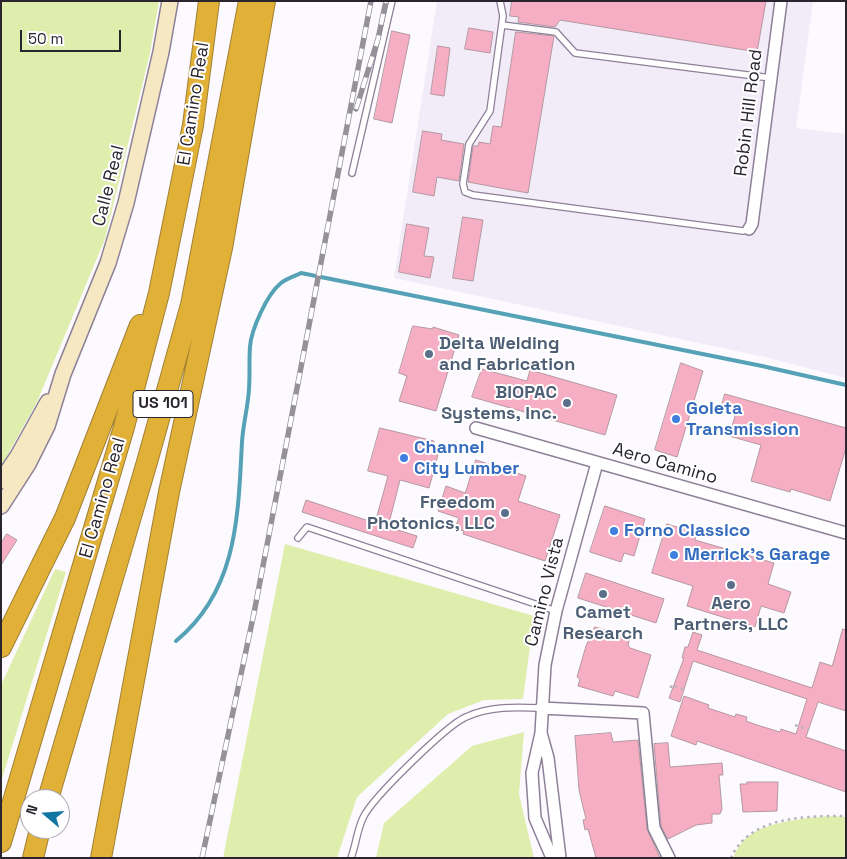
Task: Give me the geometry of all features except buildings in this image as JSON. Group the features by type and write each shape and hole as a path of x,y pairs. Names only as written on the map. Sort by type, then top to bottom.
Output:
{"highway":[{"name":"El Camino Real","path":"1,842 124,427 159,294 193,125 209,1"},
{"name":"El Camino Real","path":"51,789 147,462 190,305 249,1"},
{"path":"101,858 169,492 222,248 265,1"},
{"path":"1,647 66,518 137,331 159,294"},
{"path":"33,858 38,839"}],"main road":[{"name":"Calle Real","path":"1,506 28,464 47,426 63,374 108,263 126,203 161,52 170,1"},
{"name":"Calle Real","path":"1,481 18,456 63,374"}],"street":[{"name":"Robin Hill Road","path":"749,229 752,224 781,1"},
{"name":"Aero Camino","path":"476,428 846,533"},
{"name":"Camino Vista","path":"552,858 535,818 532,788 534,754 540,733 545,665 556,611 597,463"},
{"path":"541,708 644,713 654,828 670,858"},
{"name":"Camino Vista","path":"540,733 548,758 560,858"}],"lane":[{"path":"352,173 392,1"},
{"path":"500,1 503,16 490,111 469,144 463,184 465,192 743,231 749,229"},
{"path":"502,24 556,32 575,53 771,78"},
{"path":"298,538 307,527 556,611"},
{"path":"351,858 363,816 381,793 452,725 466,717 486,711 517,707 541,708"}],"path":[{"path":"670,688 671,685 686,690"},
{"path":"795,725 809,730"},
{"path":"731,858 738,844 758,828 806,818 846,816"}],"shaded area":[{"path":"437,1 813,1 796,128 846,134 846,378 765,357 394,278"}],"green space":[{"path":"1,1 159,1 150,53 105,239 37,402 1,467"},
{"path":"285,544 534,616 523,699 484,700 448,714 357,797 337,858 223,858"},
{"path":"55,569 66,572 1,782 1,685"},
{"path":"524,732 519,794 534,858 376,858 384,823 472,746"},
{"path":"846,817 846,858 733,858 739,846 751,834 763,828 799,819"}],"waterway":[{"path":"176,641 196,621 212,599 223,575 231,550 239,497 243,435 249,389 250,347 253,331 270,295 283,282 301,273 762,366 846,385"}],"railway":[{"path":"202,858 254,613 371,1"},
{"path":"356,109 378,39 386,1"}],"place":[{"name":"Delta Welding and Fabrication","path":"429,354"},
{"name":"BIOPAC Systems, Inc.","path":"567,403"},
{"name":"Goleta Transmission","path":"676,419"},
{"name":"Channel City Lumber","path":"404,458"},
{"name":"Freedom Photonics, LLC","path":"505,513"},
{"name":"Forno Classico","path":"614,531"},
{"name":"Merrick's Garage","path":"674,555"},
{"name":"Aero Partners, LLC","path":"731,585"},
{"name":"Camet Research","path":"603,594"}]}
